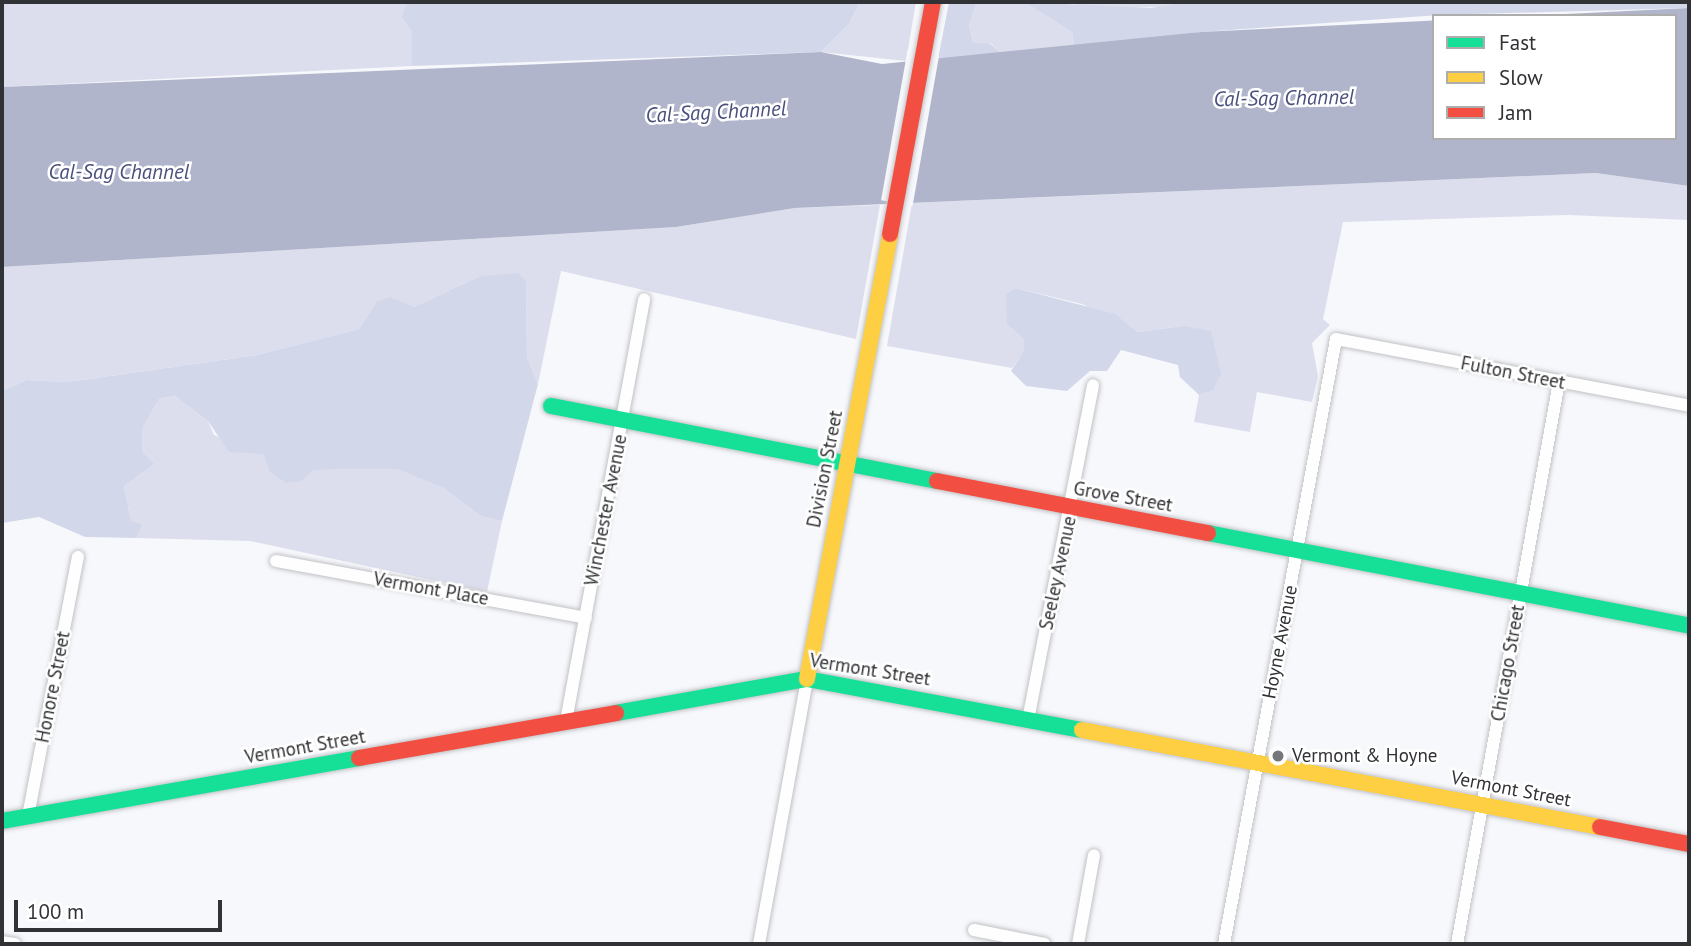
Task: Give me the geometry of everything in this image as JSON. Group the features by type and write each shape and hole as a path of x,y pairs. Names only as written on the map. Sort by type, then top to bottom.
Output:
{"street":[{"name":"Division Street","path":"759,944 933,2"},
{"name":"Winchester Avenue","path":"566,721 644,299"},
{"name":"Fulton Street","path":"1336,340 1689,406"},
{"name":"Hoyne Avenue","path":"1224,944 1336,340"},
{"name":"Chicago Street","path":"1457,944 1559,382"},
{"name":"Seeley Avenue","path":"1028,720 1093,385"},
{"name":"Grove Street","path":"551,406 1071,509 1521,592 1689,626"},
{"name":"Honore Street","path":"28,816 78,557"},
{"name":"Vermont Place","path":"276,561 586,618"},
{"name":"Vermont Street","path":"2,821 807,678 1689,844"},
{"path":"1078,944 1094,855"},
{"path":"974,930 1045,944"},
{"path":"2,942 15,944"}],"shaded area":[{"path":"2,2 407,2 401,17 412,32 412,66 2,87"},
{"path":"407,2 860,2 849,24 821,52 412,66 412,32 401,17"},
{"path":"860,2 916,2 906,61 821,52 849,24"},
{"path":"949,2 977,2 969,25 973,42 989,43 1003,54 938,59"},
{"path":"977,2 1024,2 1072,32 1074,48 1003,54 990,43 973,42 969,25"},
{"path":"1024,2 1151,8 1188,2 1689,2 1689,8 1432,14 1201,32 1074,48 1072,32"},
{"path":"1075,2 1188,2 1181,7 1079,8"},
{"path":"1596,173 1689,186 1689,220 1568,215 1343,222 1323,319 1330,325 1312,343 1318,376 1312,402 1257,392 1250,432 1194,422 1199,395 1212,391 1183,326 1137,332 1082,304 1016,288 1007,324 1025,339 1024,351 1012,368 887,346 912,203"},
{"path":"880,205 856,339 561,271 538,384 527,357 526,282 480,276 414,307 376,302 359,329 257,355 68,382 27,380 2,391 2,267 676,227 795,208"},
{"path":"518,273 526,282 527,357 538,384 502,521 480,516 445,489 396,469 314,470 302,481 286,483 270,472 264,454 229,452 208,421 175,396 159,399 143,427 142,451 155,464 124,486 131,521 143,524 137,538 85,537 39,517 2,523 2,391 27,380 68,382 257,355 359,329 376,302 390,297 414,307 480,276"},
{"path":"1016,288 1115,314 1137,332 1183,326 1211,331 1221,374 1212,391 1199,395 1180,377 1178,365 1121,350 1107,371 1090,371 1067,391 1026,386 1011,371 1024,350 1024,339 1007,324 1006,294"},
{"path":"175,396 208,421 214,435 264,454 302,481 314,470 396,469 445,489 480,516 502,521 487,592 250,541 137,538 143,524 131,521 124,486 155,464 142,451 143,427 159,399"}],"water":[{"name":"Cal-Sag Channel","path":"1689,8 1689,186 1596,173 795,208 676,227 2,267 2,87 821,52 882,64 1201,32 1432,21 1432,140 1677,140 1677,14 1567,14"}],"pier":[{"path":"907,50 939,56 913,206 881,200"}],"traffic: fast":[{"path":"551,406 937,481"},
{"path":"1208,533 1689,626"},
{"path":"616,713 807,679 1082,730"},
{"path":"2,821 359,758"}],"traffic: slow":[{"path":"807,679 890,234"},
{"path":"1082,730 1600,827"}],"traffic: jam":[{"path":"890,234 933,2"},
{"path":"937,481 1208,533"},
{"path":"359,758 616,713"},
{"path":"1600,827 1689,844"}],"place":[{"name":"Vermont & Hoyne","path":"1278,756"}]}
